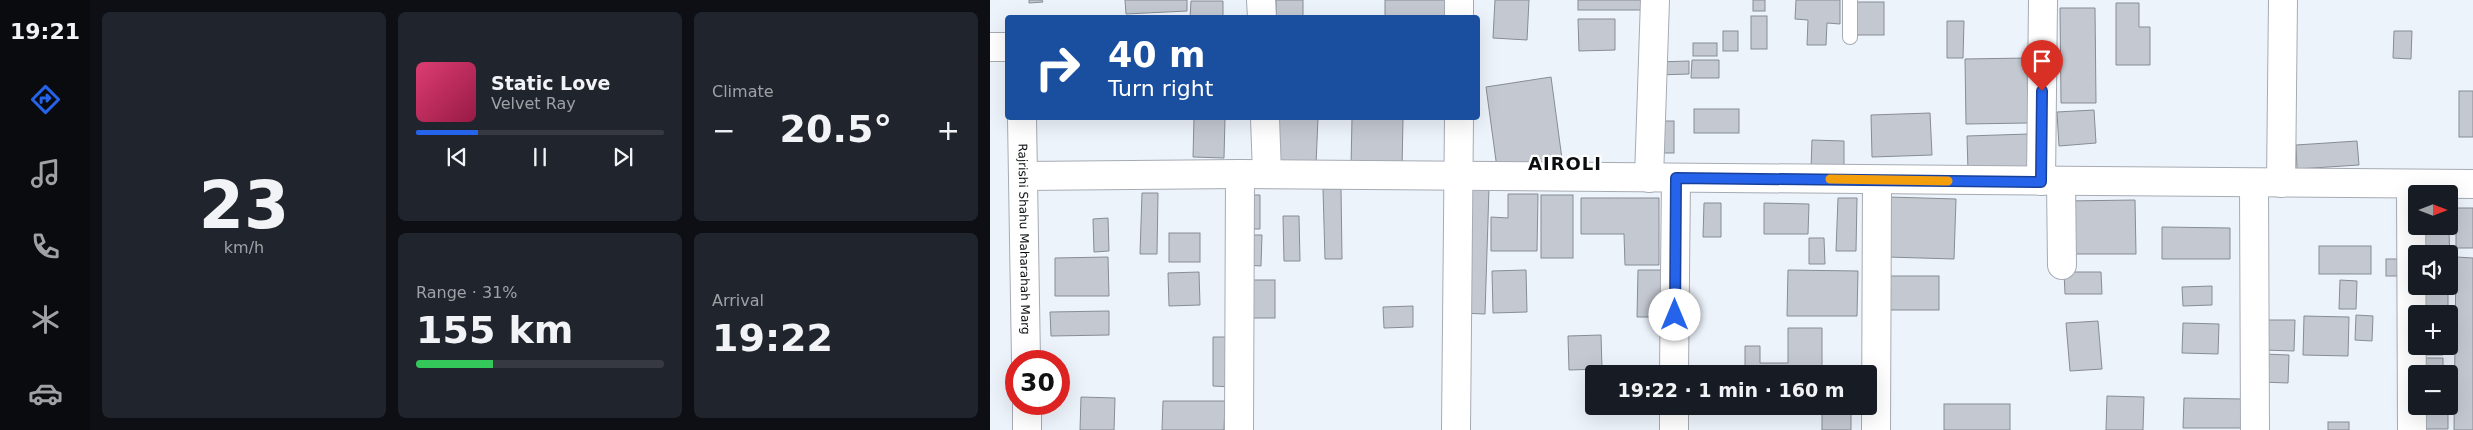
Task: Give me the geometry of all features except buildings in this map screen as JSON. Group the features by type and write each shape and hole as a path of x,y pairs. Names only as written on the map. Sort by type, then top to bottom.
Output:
{"street":[{"path":"1261,0 1262,15"},
{"path":"1459,0 1459,15"},
{"path":"1654,0 1673,365"},
{"path":"2043,0 2051,182 2062,265"},
{"path":"2281,183 2283,0"},
{"path":"990,47 1005,47"},
{"name":"Rajrishi Shahu Maharahah Marg","path":"1022,120 1026,350"},
{"path":"1265,120 1267,174"},
{"path":"1456,430 1459,120"},
{"path":"1239,430 1240,174"},
{"path":"1023,176 1267,174 2411,185 2473,184"},
{"path":"1876,430 1877,180"},
{"path":"2254,183 2255,430"},
{"path":"2411,235 2412,430"},
{"path":"1026,415 1027,430"},
{"path":"1674,415 1674,430"}],"lane":[{"path":"1850,0 1850,37"}],"slow traffic":[{"path":"1830,179 1948,181"}],"district":[{"name":"AIROLI","path":"1565,163"}],"route":[{"path":"1675,315 1676,178 2041,182 2042,91"}]}
